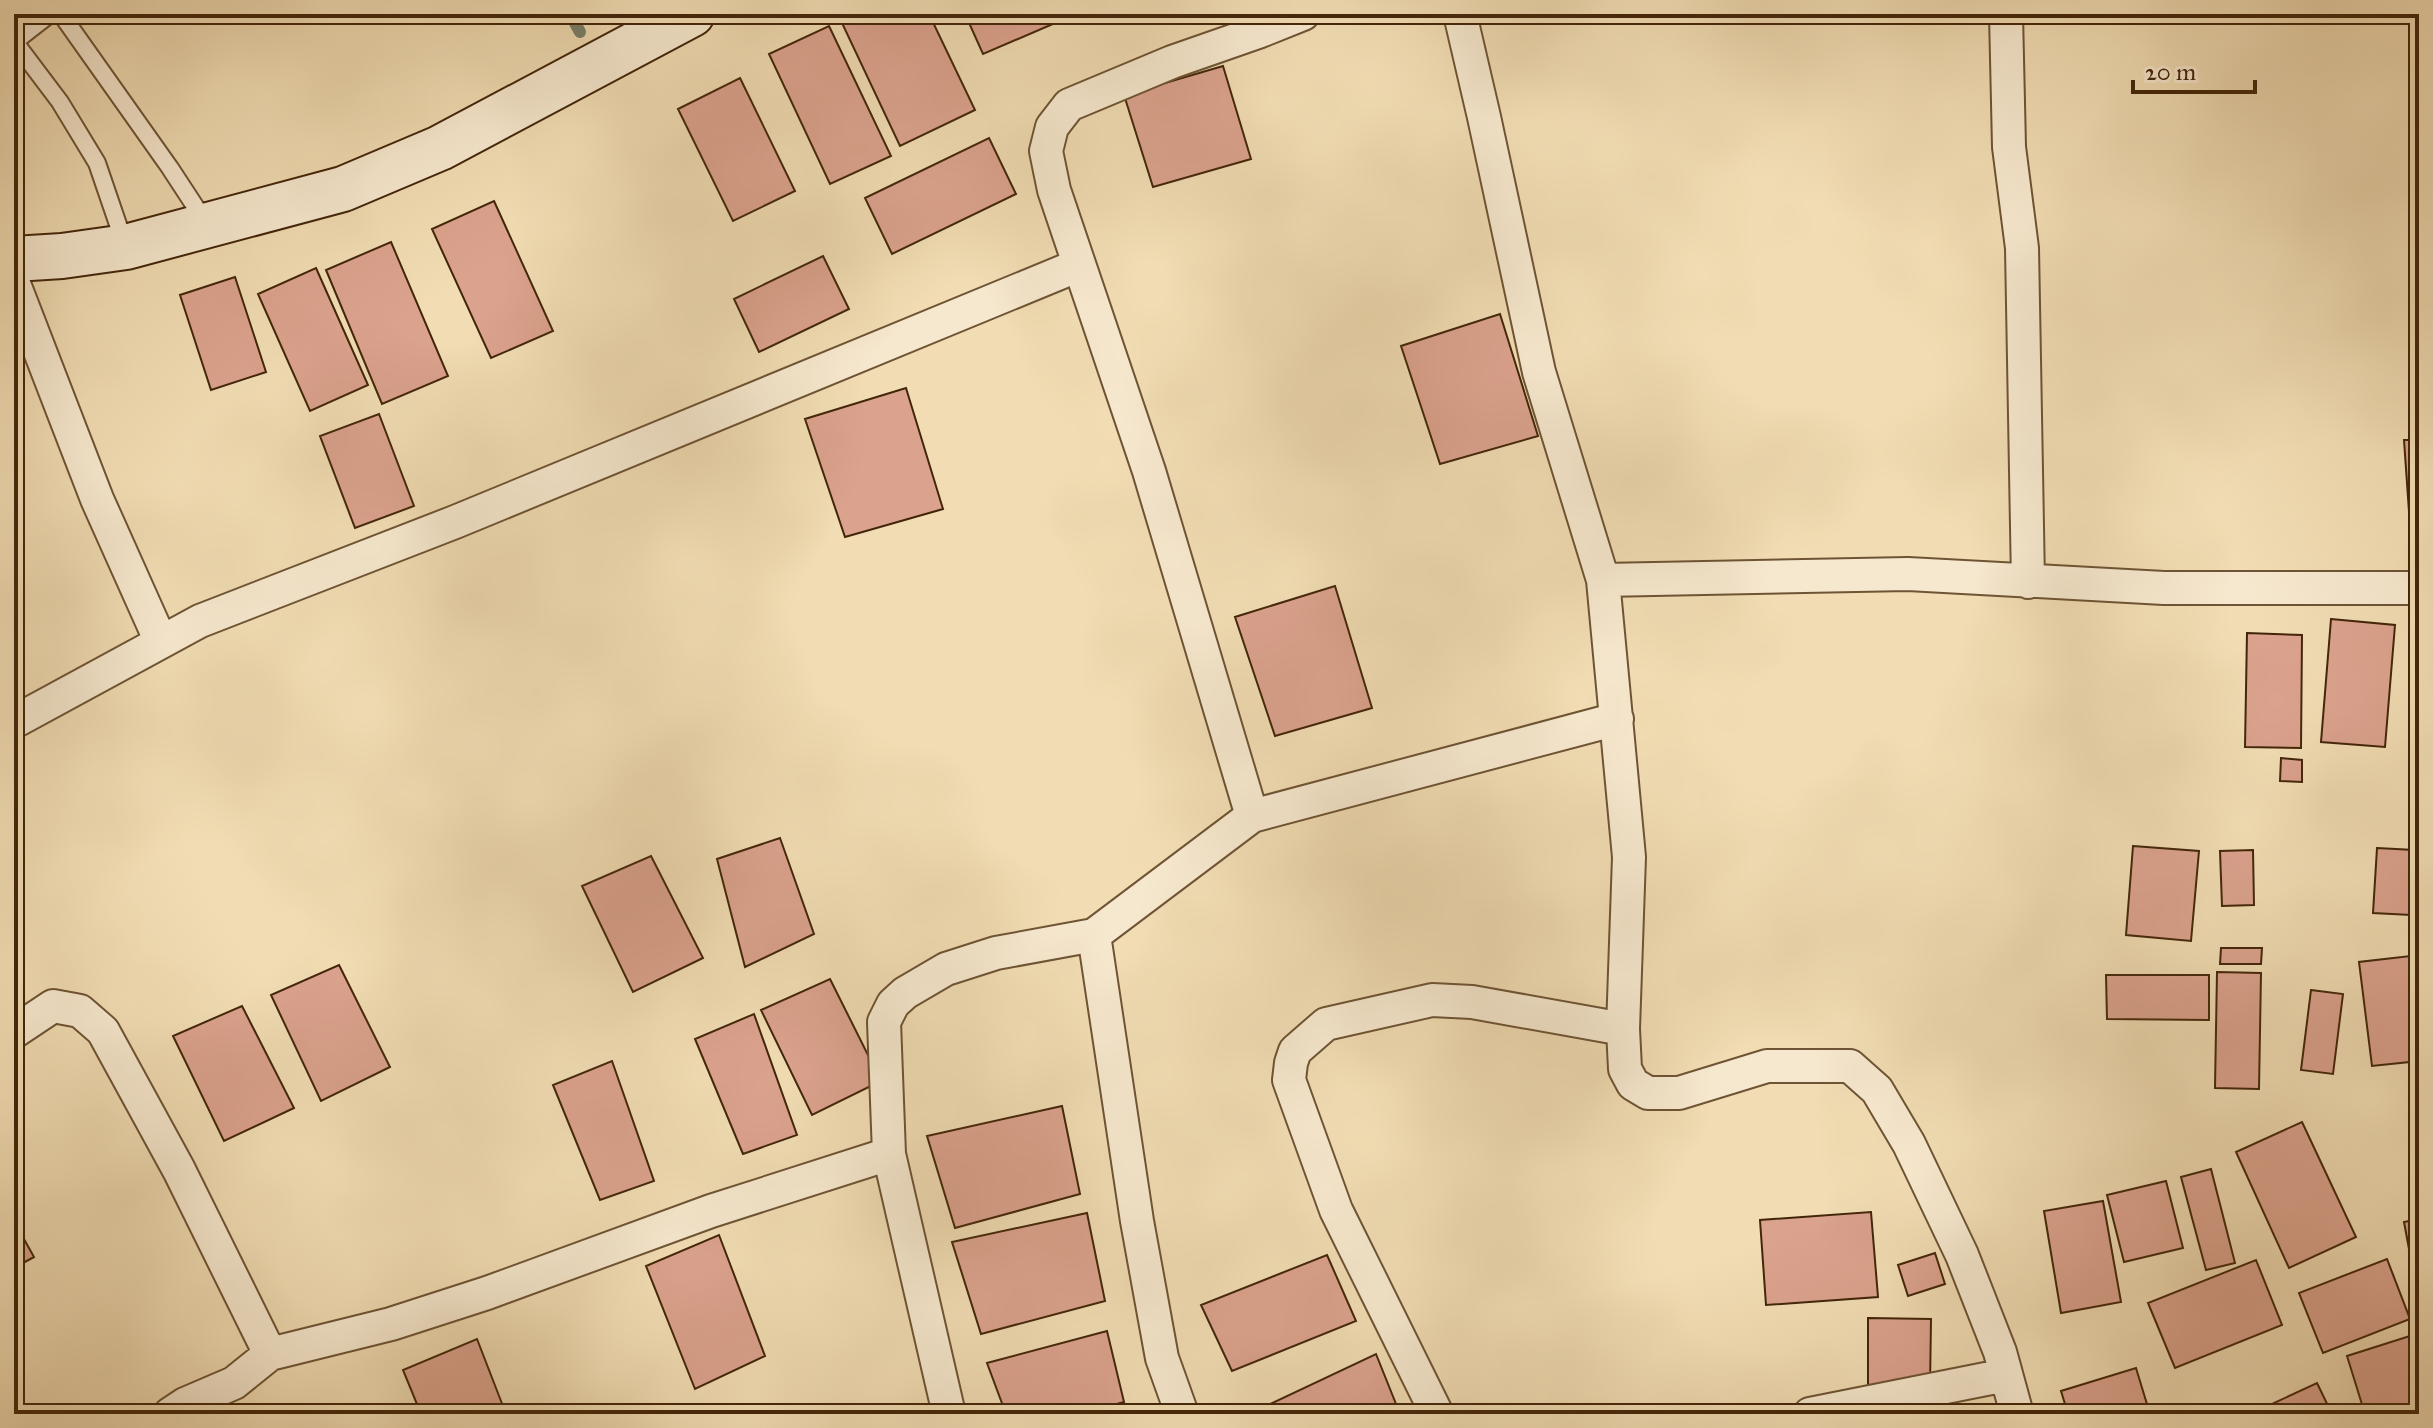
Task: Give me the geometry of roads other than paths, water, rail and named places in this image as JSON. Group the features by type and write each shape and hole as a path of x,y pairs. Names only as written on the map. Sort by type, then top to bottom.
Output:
{"street":[{"path":"14,259 126,247 343,189 440,148 692,14"},
{"path":"1252,816 1149,471 1054,190 1046,151 1052,127 1069,105 1172,62 1303,14"},
{"path":"1460,14 1539,372 1603,580 1629,857 1623,1029 1625,1069 1633,1084 1648,1093 1679,1093 1767,1066 1850,1066 1877,1090 1909,1144 1962,1255 2000,1352 2017,1414"},
{"path":"2006,14 2009,147 2022,248 2028,582"},
{"path":"14,722 200,621 455,522 1079,265"},
{"path":"14,284 97,499 161,642"},
{"path":"1603,580 1908,574 2164,588 2419,588"},
{"path":"949,1414 889,1154 884,1022 893,1004 905,993 946,969 996,953 1094,935 1252,816 1617,719"},
{"path":"1094,935 1137,1221 1162,1358 1182,1414"},
{"path":"1437,1414 1336,1210 1289,1080 1295,1051 1326,1024 1432,1000 1472,1002 1623,1029"},
{"path":"14,1032 53,1006 80,1011 103,1031 179,1170 270,1354"},
{"path":"170,1414 185,1404 234,1383 270,1354 391,1324 473,1298 711,1211 889,1154"},
{"path":"1810,1414 2006,1375"}],"lane":[{"path":"50,14 14,41 60,102 97,163 126,247"},
{"path":"61,14 208,226"}],"waterway":[{"path":"570,14 580,32"}]}
